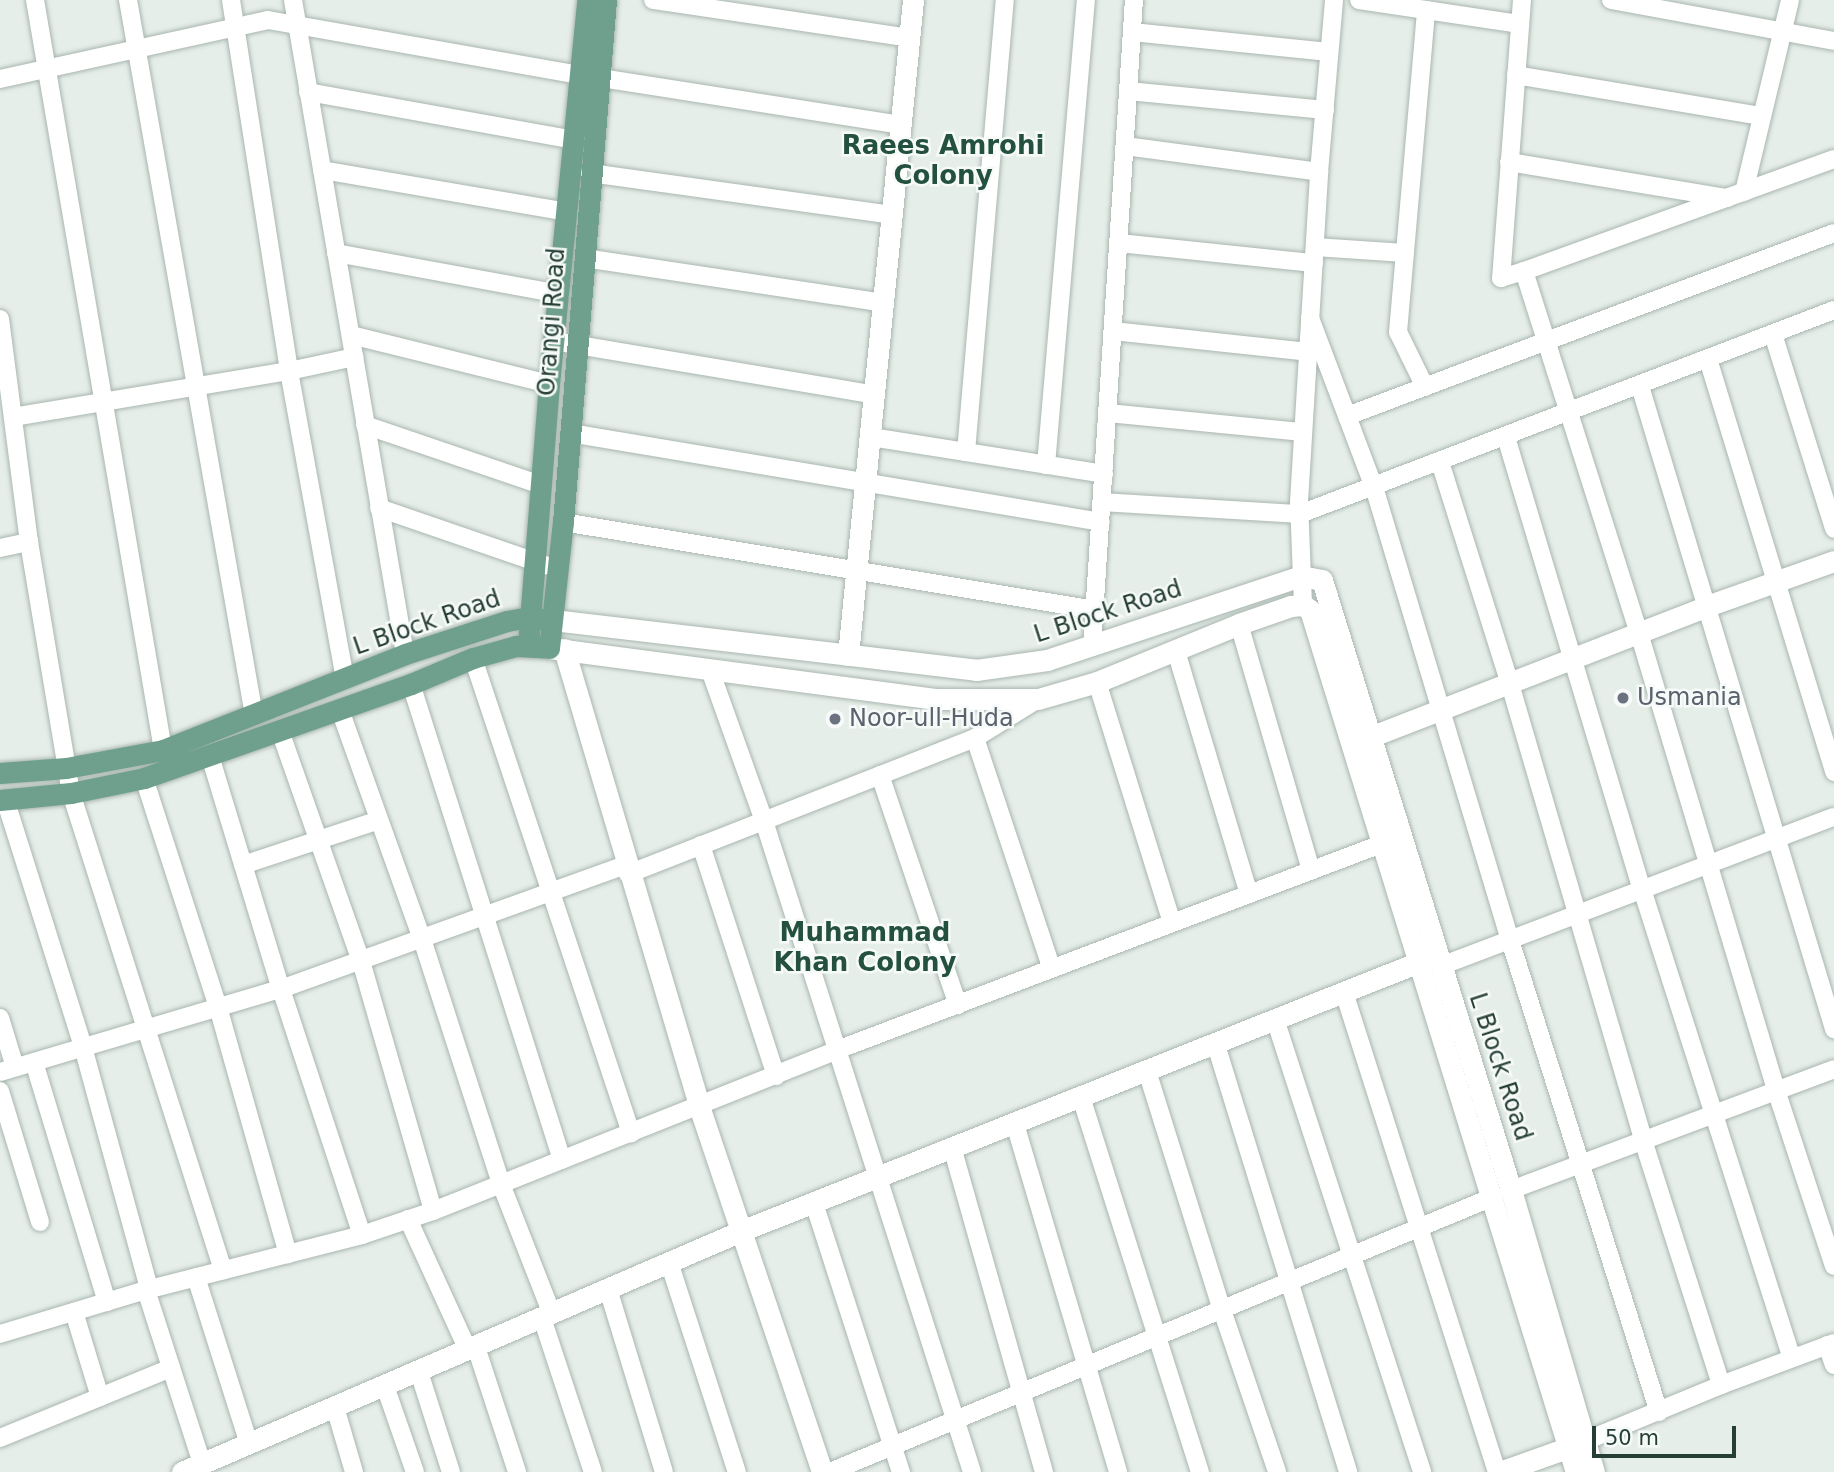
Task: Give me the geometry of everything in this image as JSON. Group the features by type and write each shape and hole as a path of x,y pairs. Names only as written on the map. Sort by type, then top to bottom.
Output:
{"main road":[{"name":"Orangi Road","path":"547,647 529,617 587,0"},
{"name":"Orangi Road","path":"547,647 553,620 563,522 606,0"},
{"name":"L Block Road","path":"0,774 66,768 163,750 405,654 529,617 553,620"},
{"name":"L Block Road","path":"3,799 71,793 144,778 340,710 473,658 547,647"}],"street":[{"path":"35,0 163,750"},
{"path":"128,0 254,715"},
{"path":"231,0 289,371 345,679"},
{"path":"293,0 405,654"},
{"path":"653,0 909,38"},
{"path":"848,655 912,0"},
{"path":"966,452 1005,0"},
{"path":"1046,465 1086,0"},
{"path":"1092,647 1134,0"},
{"path":"1303,605 1300,514 1303,432 1319,172 1334,0"},
{"path":"1359,0 1520,24"},
{"path":"1522,0 1501,278 1834,159"},
{"path":"1611,0 1834,41"},
{"path":"1736,195 1762,116 1790,0"},
{"path":"1425,387 1398,332 1426,10"},
{"path":"0,79 268,20 580,75"},
{"path":"1132,32 1329,52"},
{"path":"1516,75 1762,116"},
{"path":"601,78 901,125"},
{"path":"1128,91 1325,110"},
{"path":"308,92 574,140"},
{"path":"1125,146 1319,172"},
{"path":"1509,162 1736,195"},
{"path":"322,170 568,212"},
{"path":"590,173 892,215"},
{"path":"1347,416 1834,233"},
{"path":"1119,243 1315,255 1405,253"},
{"path":"336,253 560,294"},
{"path":"584,258 884,303"},
{"path":"1524,271 1639,633 1776,1090 1834,1266"},
{"path":"1102,502 1300,514 1834,310"},
{"path":"1310,318 1374,487 1579,1164 1659,1412"},
{"path":"0,319 29,542 71,793 223,1270"},
{"path":"1113,331 1308,352"},
{"path":"1773,334 1834,529"},
{"path":"351,335 549,384"},
{"path":"554,341 875,395"},
{"path":"13,416 289,371 355,357"},
{"path":"1708,359 1834,772"},
{"path":"1640,386 1834,1029"},
{"path":"1108,413 1303,432"},
{"path":"365,425 541,485"},
{"path":"570,433 1101,522"},
{"path":"871,437 1104,474"},
{"path":"1506,437 1642,890 1792,1358"},
{"path":"1440,462 1510,684 1643,1140 1721,1385"},
{"path":"379,508 558,569"},
{"path":"563,522 1095,610"},
{"path":"0,548 29,542"},
{"path":"1370,737 1707,606 1834,561"},
{"name":"L Block Road","path":"553,620 976,670 1047,660 1092,647 1301,576 1322,580 1327,589 1441,966 1502,1193 1575,1445 1576,1472"},
{"name":"L Block Road","path":"547,647 939,699 1038,699 1097,682 1239,624 1303,605 1310,610 1419,962 1502,1193"},
{"path":"1239,624 1311,871"},
{"path":"547,647 626,869 699,1106 822,1472"},
{"path":"1176,651 1249,894"},
{"path":"473,658 631,1133"},
{"path":"709,670 764,821 972,1472"},
{"path":"1097,682 1172,923"},
{"path":"411,684 562,1160"},
{"path":"0,1018 8,1069 281,989 550,893 701,845 764,821 975,738 1038,699"},
{"path":"340,710 422,939 500,1184 547,1316 593,1472"},
{"path":"280,731 361,961 433,1211"},
{"path":"975,738 1052,969"},
{"path":"210,756 281,989 362,1235"},
{"path":"880,775 958,1005"},
{"path":"144,778 218,1007 288,1254"},
{"path":"3,799 83,1047 148,1289 202,1463"},
{"path":"1441,966 1834,817"},
{"path":"243,865 379,820"},
{"path":"0,1334 148,1289 362,1235 433,1211 837,1050 1384,843"},
{"path":"701,845 776,1076"},
{"path":"182,1472 741,1231 1216,1045 1419,962"},
{"path":"1344,992 1498,1472 1575,1445 1721,1385 1831,1344 1834,1365"},
{"path":"1275,1019 1354,1255 1422,1472"},
{"path":"1216,1045 1349,1472"},
{"path":"34,1062 107,1302"},
{"path":"830,1472 1502,1193 1834,1069"},
{"path":"1147,1071 1222,1310 1277,1472"},
{"path":"0,1091 40,1222"},
{"path":"1081,1097 1200,1472"},
{"path":"1015,1124 1118,1472"},
{"path":"952,1147 1044,1472"},
{"path":"814,1203 901,1472"},
{"path":"408,1219 472,1348 517,1472"},
{"path":"670,1262 737,1472"},
{"path":"196,1277 249,1444"},
{"path":"608,1289 664,1472"},
{"path":"74,1312 100,1397"},
{"path":"0,1438 172,1368"},
{"path":"419,1371 451,1472"},
{"path":"385,1386 415,1472"},
{"path":"335,1407 354,1472"},
{"name":"L Block Road","path":"1575,1445 1594,1472"}],"place":[{"name":"Usmania","path":"1623,698"},
{"name":"Noor-ull-Huda","path":"835,719"}],"district":[{"name":"Raees Amrohi Colony","path":"943,161"},
{"name":"Muhammad Khan Colony","path":"865,948"}]}
